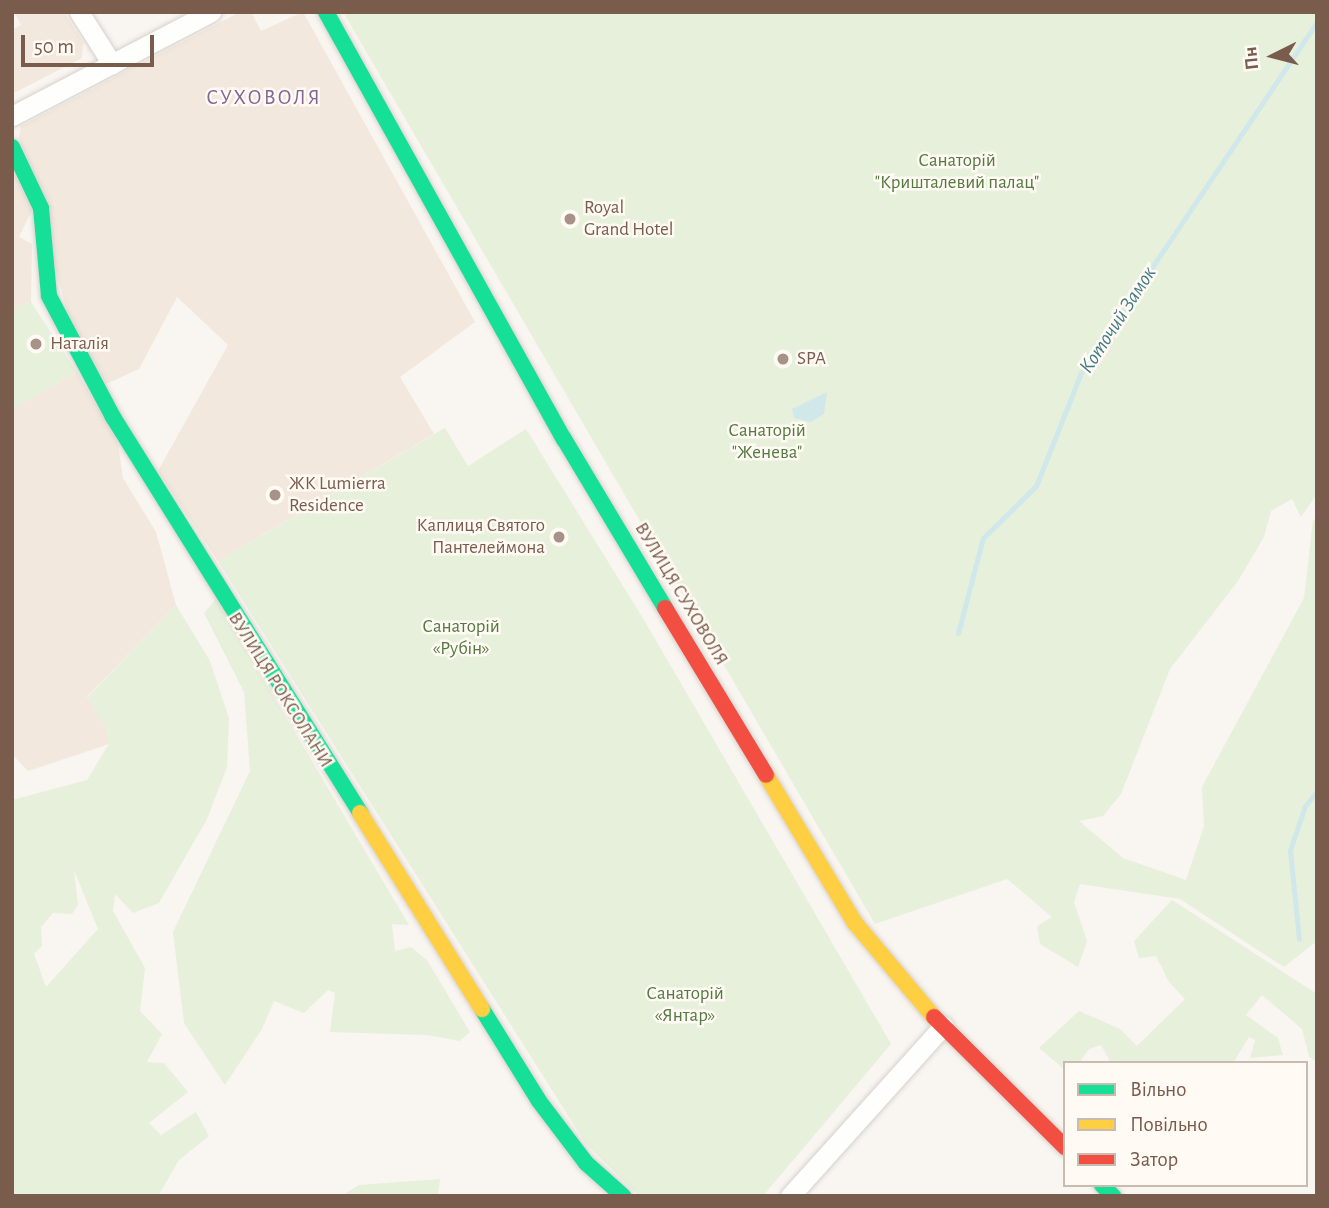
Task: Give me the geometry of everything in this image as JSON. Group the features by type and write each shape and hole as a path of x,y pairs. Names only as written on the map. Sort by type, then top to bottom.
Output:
{"street":[{"path":"79,12 112,64"},
{"path":"12,116 211,12"},
{"name":"ВУЛИЦЯ СУХОВОЛЯ","path":"326,12 521,364 753,758 866,939 943,1026 1063,1145"},
{"name":"ВУЛИЦЯ РОКСОЛАНИ","path":"12,146 41,208 49,296 113,417 539,1101 586,1163 623,1196"},
{"path":"790,1196 943,1026"}],"shaded area":[{"path":"14,12 64,12 83,42 82,58 12,94 12,30 21,25"},
{"path":"240,12 251,12 261,31 303,12 475,322 400,377 434,434 218,561 158,471 228,345 177,297 139,369 106,384 69,318 19,137 21,126"},
{"path":"12,168 32,210 19,237 32,244 31,302 12,308"},
{"path":"77,372 118,443 123,478 156,532 176,605 87,697 106,727 109,744 28,771 12,754 12,409"}],"green space":[{"path":"343,12 1317,12 1317,494 1301,517 1292,499 1271,511 1264,537 1238,581 1170,669 1121,794 1103,816 1079,821 1123,858 1186,880 1204,826 1202,787 1304,598 1313,520 1317,518 1317,941 1284,967 1180,899 1080,884 1074,902 1087,941 1078,967 1040,944 1037,926 1052,917 1007,879 875,924"},
{"name":"Наталія","path":"31,302 77,372 12,409 12,308"},
{"path":"445,428 468,466 526,429 644,620 891,1044 763,1196 639,1196 586,1144 218,561"},
{"path":"216,599 409,925 392,924 395,951 411,947 427,960 470,1032 460,1041 427,1035 330,1032 335,993 328,990 304,1013 274,1001 262,1029 225,1085 184,1023 173,932 250,771 244,692 204,613"},
{"path":"176,605 210,661 229,718 227,767 207,819 159,903 133,913 115,894 113,911 145,968 140,1011 162,1034 147,1062 164,1063 188,1092 149,1123 161,1135 196,1112 209,1136 179,1160 158,1196 12,1196 12,800 87,780 109,744 106,727 87,698","holes":["74,870 98,929 46,987 34,954 42,946 41,927 53,913 72,914 78,905"]},
{"path":"1172,900 1317,994 1317,1062 1309,1057 1302,1029 1262,995 1246,1015 1278,1038 1283,1055 1250,1058 1255,1040 1249,1037 1234,1061 1110,1061 1101,1045 1089,1049 1080,1061 1063,1061 1063,1068 1039,1048 1079,1011 1120,1029 1137,1046 1185,999 1169,982 1156,956 1139,958 1134,941"},
{"path":"440,1179 438,1196 341,1196 359,1185"}],"water":[{"path":"827,392 824,414 811,422 794,418 792,409"}],"waterway":[{"name":"Коточий Замок","path":"958,633 983,538 1036,486 1081,373 1317,22"},
{"path":"1299,939 1290,850 1305,806 1317,791"}],"traffic: fast":[{"path":"326,12 564,439 665,608"},
{"path":"12,147 41,208 49,296 113,417 360,813"},
{"path":"482,1009 539,1101 586,1163 623,1196"},
{"path":"1104,1187 1113,1196"}],"traffic: slow":[{"path":"766,775 855,923 934,1017"},
{"path":"360,813 482,1009"}],"traffic: jam":[{"path":"665,608 766,775"},
{"path":"934,1017 1063,1145"}],"place":[{"name":"Royal Grand Hotel","path":"570,219"},
{"name":"Наталія","path":"36,344"},
{"name":"SPA","path":"783,359"},
{"name":"ЖК Lumierra Residence","path":"275,495"},
{"name":"Каплиця Святого Пантелеймона","path":"559,537"}],"district":[{"name":"СУХОВОЛЯ","path":"264,98"}],"park label":[{"name":"Санаторій \"Кришталевий палац\"","path":"957,172"},
{"name":"Санаторій \"Женева\"","path":"767,442"},
{"name":"Санаторій «Рубін»","path":"461,638"},
{"name":"Санаторій «Янтар»","path":"685,1005"}]}
